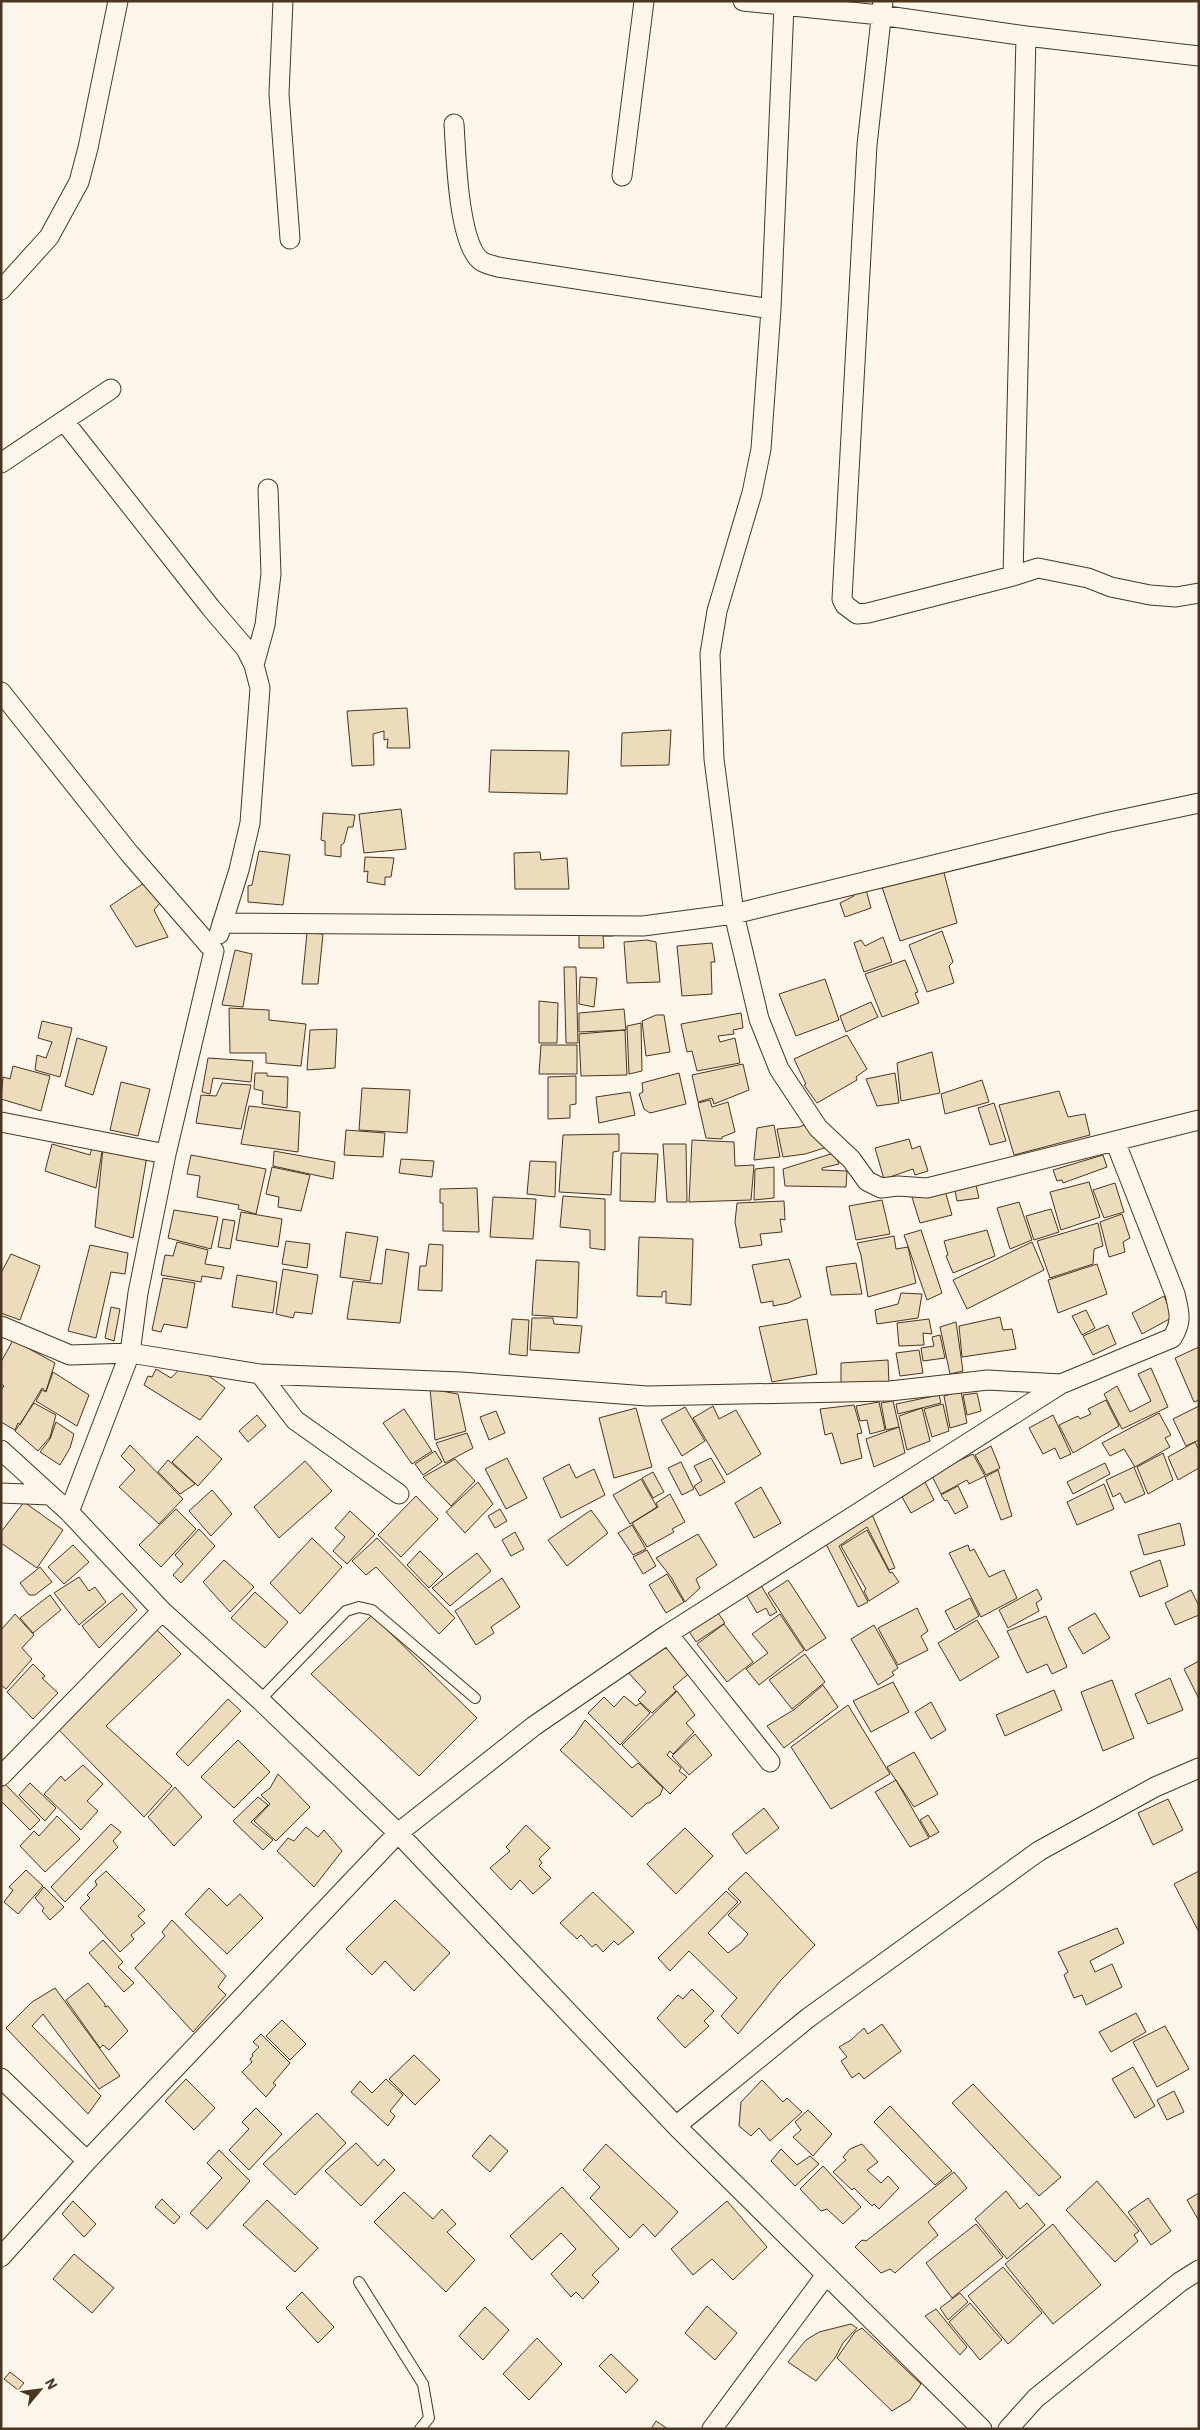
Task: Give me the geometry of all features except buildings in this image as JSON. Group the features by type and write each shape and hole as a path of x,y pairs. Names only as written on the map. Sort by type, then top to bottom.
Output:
{"street":[{"path":"1,290 49,237 79,182 88,148 118,1"},
{"path":"282,1 279,94 290,239"},
{"path":"622,176 644,1"},
{"path":"743,1 784,6 882,8 1026,36 1199,56"},
{"path":"784,6 771,309 761,449 752,493 717,611 710,654 714,759 734,914 759,1019 779,1069 818,1128 851,1158 867,1181 881,1188 898,1186 927,1188 1199,1120"},
{"path":"882,8 867,145 842,599 845,605 857,614 868,612 1038,568 1088,578 1112,587 1150,595 1176,597 1199,593"},
{"path":"1013,576 1026,36"},
{"path":"454,124 458,178 466,229 470,247 480,261 498,267 771,309"},
{"path":"1,463 111,389"},
{"path":"64,421 211,608 246,649 254,664 260,688 250,823 239,870 214,951 166,1154 138,1293 130,1353 69,1512"},
{"path":"254,664 265,625 271,574 268,490"},
{"path":"1,692 129,854 214,951"},
{"path":"222,923 643,926 734,914 1104,822 1199,803"},
{"path":"1,1122 166,1154"},
{"path":"1,2257 87,2162 398,1833 534,1726 668,1634 1061,1384 1172,1338 1179,1327 1180,1314 1175,1294 1115,1141"},
{"path":"1,1326 70,1355 130,1353 260,1374 461,1382 647,1396 890,1392 988,1380 1061,1384"},
{"path":"260,1374 295,1420 399,1494"},
{"path":"1,1450 69,1512 162,1611 260,1700 398,1833 676,2126 982,2429"},
{"path":"3,1498 50,1495"},
{"path":"1,1776 162,1611"},
{"path":"668,1634 770,1762"},
{"path":"676,2126 808,2018 1039,1851 1155,1786 1199,1768"},
{"path":"1,2078 87,2162"},
{"path":"1008,2429 1036,2398 1180,2282 1199,2270"},
{"path":"712,2429 826,2275"}],"lane":[{"path":"260,1700 346,1611 359,1607 372,1610 475,1698"},
{"path":"359,2282 422,2384 429,2418 420,2429"}]}
